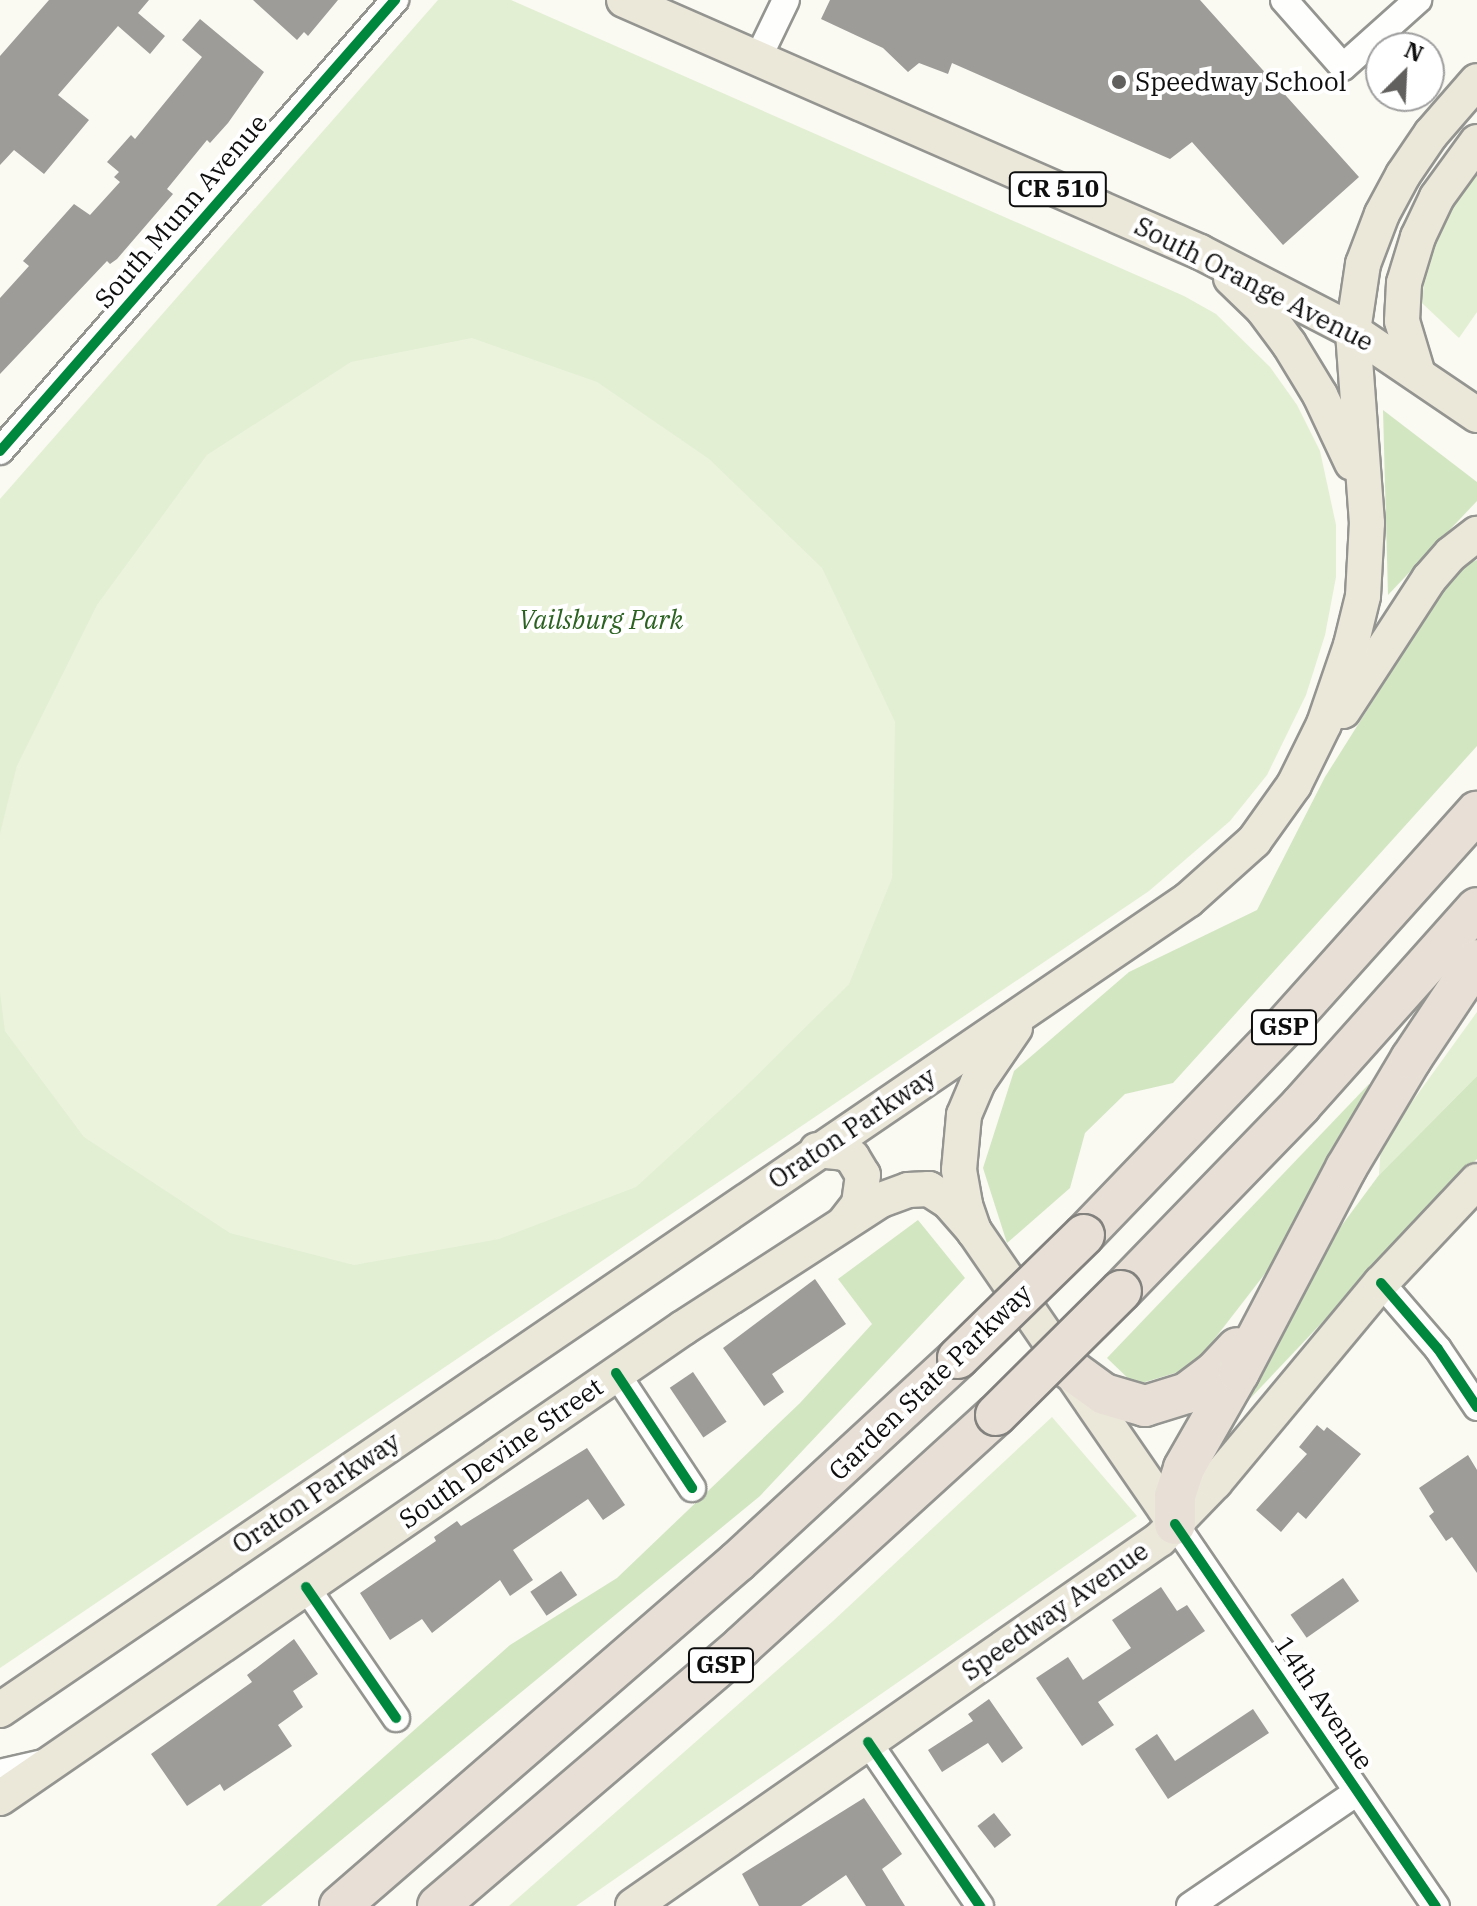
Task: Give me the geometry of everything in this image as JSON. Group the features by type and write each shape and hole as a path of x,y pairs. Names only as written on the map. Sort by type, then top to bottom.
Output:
{"highway":[{"name":"Garden State Parkway","path":"340,1906 748,1552 958,1358 1084,1235 1282,1029 1477,812"},
{"name":"GSP","path":"438,1906 754,1636 996,1415 1291,1115 1477,908"},
{"path":"1175,1524 1175,1496 1184,1468 1352,1156 1411,1059 1477,960"},
{"path":"1071,1370 1104,1394 1132,1404 1145,1406 1174,1399 1214,1373 1278,1297"},
{"path":"323,1906 419,1838"}],"main road":[{"name":"South Orange Avenue","path":"624,0 1200,252 1353,331 1417,371 1477,415"},
{"name":"Oraton Parkway","path":"0,1710 817,1150 1037,1003 1210,883 1254,841 1294,785 1330,710 1358,619 1366,572 1366,497 1353,331 1363,264 1380,218 1417,154 1477,81"},
{"path":"1417,371 1402,321 1404,283 1418,237 1437,197 1477,142"},
{"path":"1200,252 1263,309 1289,344 1320,395 1366,497"},
{"path":"1294,785 1429,579 1451,554 1477,534"},
{"name":"14th Avenue","path":"1037,1003 989,1064 964,1115 959,1170 974,1231 1175,1524"},
{"path":"817,1150 852,1157 863,1175 859,1204 844,1223"},
{"name":"Speedway Avenue","path":"633,1906 1143,1551 1175,1524 1381,1283 1477,1181"},
{"name":"South Devine Street","path":"0,1798 616,1373 844,1223 897,1193 918,1188 929,1189 949,1202 974,1231"}],"street":[{"name":"South Munn Avenue","path":"0,451 395,0"},
{"path":"758,58 786,0"},
{"path":"1284,0 1343,67 1418,0"},
{"path":"1381,1283 1438,1349 1477,1407"},
{"path":"616,1373 692,1488"},
{"name":"14th Avenue","path":"1175,1524 1436,1906"},
{"path":"306,1587 396,1718"},
{"path":"868,1742 980,1906"},
{"path":"0,1773 53,1760"},
{"path":"1190,1906 1357,1792"}],"green space":[{"name":"Vailsburg Park","path":"438,0 511,0 1184,296 1216,314 1270,367 1297,405 1320,451 1336,525 1336,577 1325,635 1306,695 1267,775 1230,821 1149,891 0,1668 0,499"},
{"path":"1477,160 1477,312 1459,338 1422,303 1427,249"},
{"path":"472,338 597,382 709,459 822,568 895,722 892,878 849,984 743,1089 636,1187 499,1239 354,1265 230,1233 84,1137 5,1031 0,992 0,834 17,766 97,605 207,455 351,362"},
{"path":"1383,410 1477,482 1477,501 1388,595"},
{"path":"1477,560 1477,746 1173,1083 1125,1094 1085,1133 1070,1188 1007,1243 983,1168 1014,1071 1129,972 1257,910 1325,777 1456,569"},
{"path":"1477,1012 1477,1076 1379,1175 1381,1145"},
{"path":"1477,1076 1477,1159 1243,1406 1325,1248 1379,1175"},
{"path":"1369,1084 1374,1096 1281,1253 1192,1368 1135,1385 1107,1358"},
{"path":"918,1220 965,1278 760,1496 261,1906 216,1906 510,1645 617,1578 800,1403 872,1324 838,1279"},
{"path":"1052,1417 1137,1516 576,1906 509,1906 832,1622"}],"building":[{"path":"49,0 149,0 138,13 165,36 150,54 118,26 58,95 89,120 44,174 14,150 0,165 0,56"},
{"path":"253,0 338,0 308,36 304,32 297,40"},
{"name":"Speedway School","path":"830,0 1200,0 1359,177 1283,245 1192,142 1170,159 952,63 948,74 919,63 908,72 883,48 821,19"},
{"path":"200,19 264,72 228,123 210,143 207,140 167,189 173,194 117,259 110,264 107,261 0,374 0,298 29,266 23,261 74,204 90,215 120,182 114,177 119,172 107,162 131,135 135,139 202,57 182,40"},
{"path":"815,1279 846,1324 772,1374 784,1392 764,1406 723,1348"},
{"path":"693,1372 727,1422 703,1437 670,1388"},
{"path":"1317,1425 1324,1431 1327,1427 1361,1454 1306,1519 1298,1512 1281,1532 1256,1510 1307,1454 1299,1447"},
{"path":"587,1448 625,1505 603,1520 588,1499 513,1550 533,1580 510,1596 500,1580 432,1633 422,1619 390,1640 360,1593 436,1541 434,1537 457,1521 461,1526"},
{"path":"1468,1455 1477,1470 1477,1573 1452,1537 1446,1541 1429,1516 1434,1512 1419,1488"},
{"path":"561,1571 577,1595 547,1616 530,1592"},
{"path":"1343,1578 1359,1601 1307,1638 1291,1615"},
{"path":"1161,1587 1177,1611 1187,1605 1205,1631 1098,1702 1114,1725 1082,1746 1036,1678 1068,1657 1083,1680 1131,1648 1112,1620"},
{"path":"294,1639 318,1674 293,1691 303,1707 278,1725 292,1746 224,1791 220,1784 187,1806 151,1754 252,1682 247,1675"},
{"path":"989,1699 1023,1748 1002,1763 988,1743 942,1772 928,1750 973,1721 968,1714"},
{"path":"1253,1709 1269,1733 1168,1799 1135,1749 1157,1734 1175,1761"},
{"path":"864,1798 902,1854 882,1869 905,1906 866,1906 846,1875 801,1906 759,1906 742,1874"},
{"path":"994,1813 1011,1835 995,1848 977,1826"}],"cycle path":[{"path":"0,451 395,0"},
{"path":"1381,1283 1438,1349 1477,1407"},
{"path":"616,1373 692,1488"},
{"path":"1175,1524 1436,1906"},
{"path":"306,1587 396,1718"},
{"path":"868,1742 980,1906"}],"place":[{"name":"Speedway School","path":"1119,82"}]}
